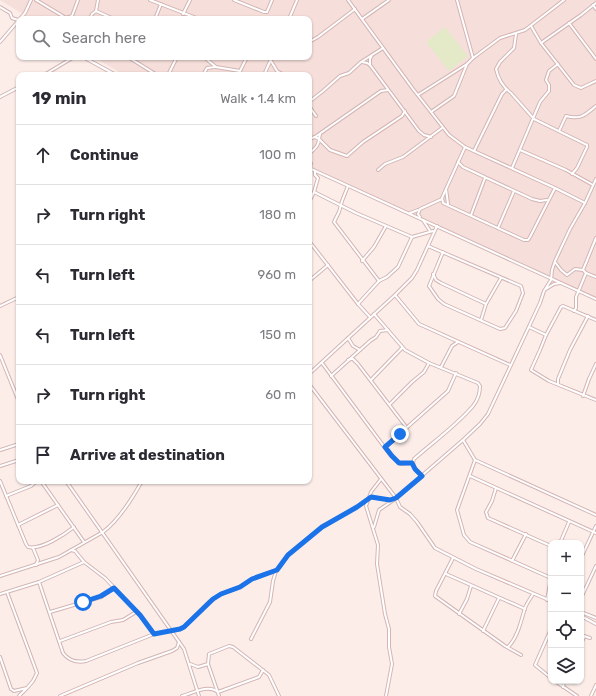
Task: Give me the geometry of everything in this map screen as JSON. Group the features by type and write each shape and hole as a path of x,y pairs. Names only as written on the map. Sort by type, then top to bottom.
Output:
{"street":[{"path":"22,16 31,0"},
{"path":"36,0 40,1 61,16"},
{"path":"72,16 78,0"},
{"path":"91,16 96,11 98,0"},
{"path":"150,0 189,16"},
{"path":"183,14 190,0"},
{"path":"234,0 264,12 267,12 272,0"},
{"path":"290,16 297,0"},
{"path":"348,0 442,128 449,135 465,147 585,203"},
{"path":"362,19 389,0"},
{"path":"457,0 473,58"},
{"path":"418,95 467,64 500,38 516,34 531,26 564,0"},
{"path":"541,43 596,3"},
{"path":"156,16 161,4"},
{"path":"592,5 596,9"},
{"path":"0,7 10,13 12,18 16,19"},
{"path":"312,40 355,9"},
{"path":"96,11 107,16"},
{"path":"0,42 16,22"},
{"path":"569,23 596,60"},
{"path":"531,26 541,43 574,85 581,88 596,81"},
{"path":"516,34 514,48 500,62 496,69 500,80 506,90 511,93 534,119 587,145 577,168 572,174"},
{"path":"312,99 340,76 349,73 361,62 383,48"},
{"path":"370,65 372,55"},
{"path":"49,72 68,60"},
{"path":"88,60 110,72"},
{"path":"133,60 152,72"},
{"path":"170,72 176,60"},
{"path":"206,60 216,67"},
{"path":"204,72 205,67 216,67 240,71 246,60"},
{"path":"266,72 271,61"},
{"path":"271,61 279,72"},
{"path":"361,62 370,65 419,131 424,135 431,137"},
{"path":"431,112 454,96 467,64"},
{"path":"512,168 540,102 548,94 549,85 546,80 548,71 558,64"},
{"path":"382,90 384,84"},
{"path":"0,97 16,89"},
{"path":"312,138 320,134 382,90 385,89 390,91"},
{"path":"474,151 502,94 506,90"},
{"path":"558,132 566,116 576,118 581,117 596,106"},
{"path":"312,110 316,116"},
{"path":"315,137 330,150 347,156 363,142 402,116 404,111"},
{"path":"402,116 408,117"},
{"path":"378,170 385,164 403,157 442,128"},
{"path":"312,151 318,145 320,134"},
{"path":"410,213 442,199 465,147"},
{"path":"520,150 593,185"},
{"path":"458,162 464,167 485,178 532,199 540,201 548,199"},
{"path":"312,170 539,272 551,280 596,299"},
{"path":"312,196 318,178 315,175 315,171"},
{"path":"471,215 485,178"},
{"path":"374,528 379,510 391,503 463,440 488,414 544,291 551,280 555,261 596,179"},
{"path":"348,186 334,222 362,261 379,281"},
{"path":"446,188 446,201 448,205"},
{"path":"442,199 443,203 524,240 528,240 555,188"},
{"path":"498,228 514,191"},
{"path":"314,192 341,206 412,237 434,231"},
{"path":"418,210 418,214 427,225 431,236"},
{"path":"362,261 374,247 386,226"},
{"path":"312,371 395,295 417,270 431,236 437,226"},
{"path":"358,304 379,281 387,277 398,267 412,237"},
{"path":"583,270 596,238"},
{"path":"312,244 358,304 370,317"},
{"path":"428,246 443,252 501,278 521,286 523,293 516,311 505,328 502,330 444,304 438,299 428,286 443,252"},
{"path":"555,261 564,274 567,275 575,269 583,270 586,273 596,277"},
{"path":"312,278 328,265"},
{"path":"574,311 576,308 576,297 586,273"},
{"path":"433,274 436,280 441,284 486,304"},
{"path":"480,320 486,304 501,278"},
{"path":"544,291 554,284 561,283"},
{"path":"395,295 420,324 510,365"},
{"path":"0,306 16,298"},
{"path":"596,320 563,306 561,307 546,335 531,370 549,381 596,400"},
{"path":"374,314 402,348 429,363 478,383 480,386 480,390 473,406 456,423 414,459 412,463"},
{"path":"558,385 558,379 570,350 588,316"},
{"path":"529,326 546,335"},
{"path":"331,376 376,337 380,331 388,330"},
{"path":"348,338 353,346 360,350"},
{"path":"441,367 452,346 458,342"},
{"path":"371,380 402,348"},
{"path":"0,355 16,395"},
{"path":"348,360 353,359 390,404 407,428"},
{"path":"322,362 392,456 399,463 412,463"},
{"path":"390,404 424,372 429,363"},
{"path":"583,396 596,364"},
{"path":"385,447 448,391 456,373"},
{"path":"312,388 396,498 400,507 410,514 417,522 435,548 453,558 547,600 548,594"},
{"path":"463,440 475,460 596,515"},
{"path":"0,450 16,445"},
{"path":"475,460 457,510 464,535 470,542 548,577"},
{"path":"0,466 16,461"},
{"path":"412,463 415,469 422,476"},
{"path":"470,476 596,534"},
{"path":"381,479 370,492 366,506 378,545 377,564 385,614 389,629 392,664 386,696"},
{"path":"0,481 26,544 36,553 38,561 36,565"},
{"path":"6,496 33,484"},
{"path":"43,484 84,542"},
{"path":"68,484 184,649 199,696"},
{"path":"0,576 59,557 103,532 126,508 140,484"},
{"path":"496,488 492,501 486,512 488,518 548,545"},
{"path":"251,639 270,602 273,581 277,570 288,555 322,527 357,507 371,497 390,500 396,498"},
{"path":"18,526 58,505"},
{"path":"561,540 569,522"},
{"path":"584,552 596,526"},
{"path":"32,548 58,538 74,528"},
{"path":"512,561 526,534"},
{"path":"71,550 78,554 84,562 105,578 140,615 154,634"},
{"path":"453,558 435,595 483,631 520,655"},
{"path":"38,561 44,562"},
{"path":"0,594 39,582 84,562"},
{"path":"584,592 596,566"},
{"path":"39,582 63,653 67,659 80,662 154,634 184,627 213,599 221,594 240,587 252,579 277,570"},
{"path":"446,574 525,610"},
{"path":"459,614 467,599 471,586"},
{"path":"50,612 101,596 114,588"},
{"path":"7,592 36,673 33,681 19,696"},
{"path":"508,647 514,639 525,610 534,594"},
{"path":"483,631 499,598"},
{"path":"60,641 111,622 123,620 136,612"},
{"path":"584,613 596,618"},
{"path":"584,618 596,624"},
{"path":"548,636 535,665 548,676"},
{"path":"584,637 590,638"},
{"path":"60,696 138,663 172,652 177,648 179,642"},
{"path":"219,696 208,664 210,653 228,646 245,656 269,675 278,696"},
{"path":"0,657 11,689 14,691 27,688"},
{"path":"190,664 198,667"},
{"path":"192,672 198,667 208,664"},
{"path":"182,696 212,689 218,692 259,678 263,670"},
{"path":"559,684 577,696"},
{"path":"591,696 596,685"}],"shaded area":[{"path":"0,0 596,0 596,300 312,169 312,72 119,72 99,60 312,60 312,16 26,16"}],"green space":[{"path":"445,27 468,56 449,71 426,42"}],"route":[{"path":"83,602 101,596 114,588 140,615 154,634 184,627 209,602 221,594 240,587 252,579 277,570 281,566 286,556 322,527 357,507 371,497 390,500 396,498 422,476 418,473 412,463 399,463 385,447 400,434"}]}
